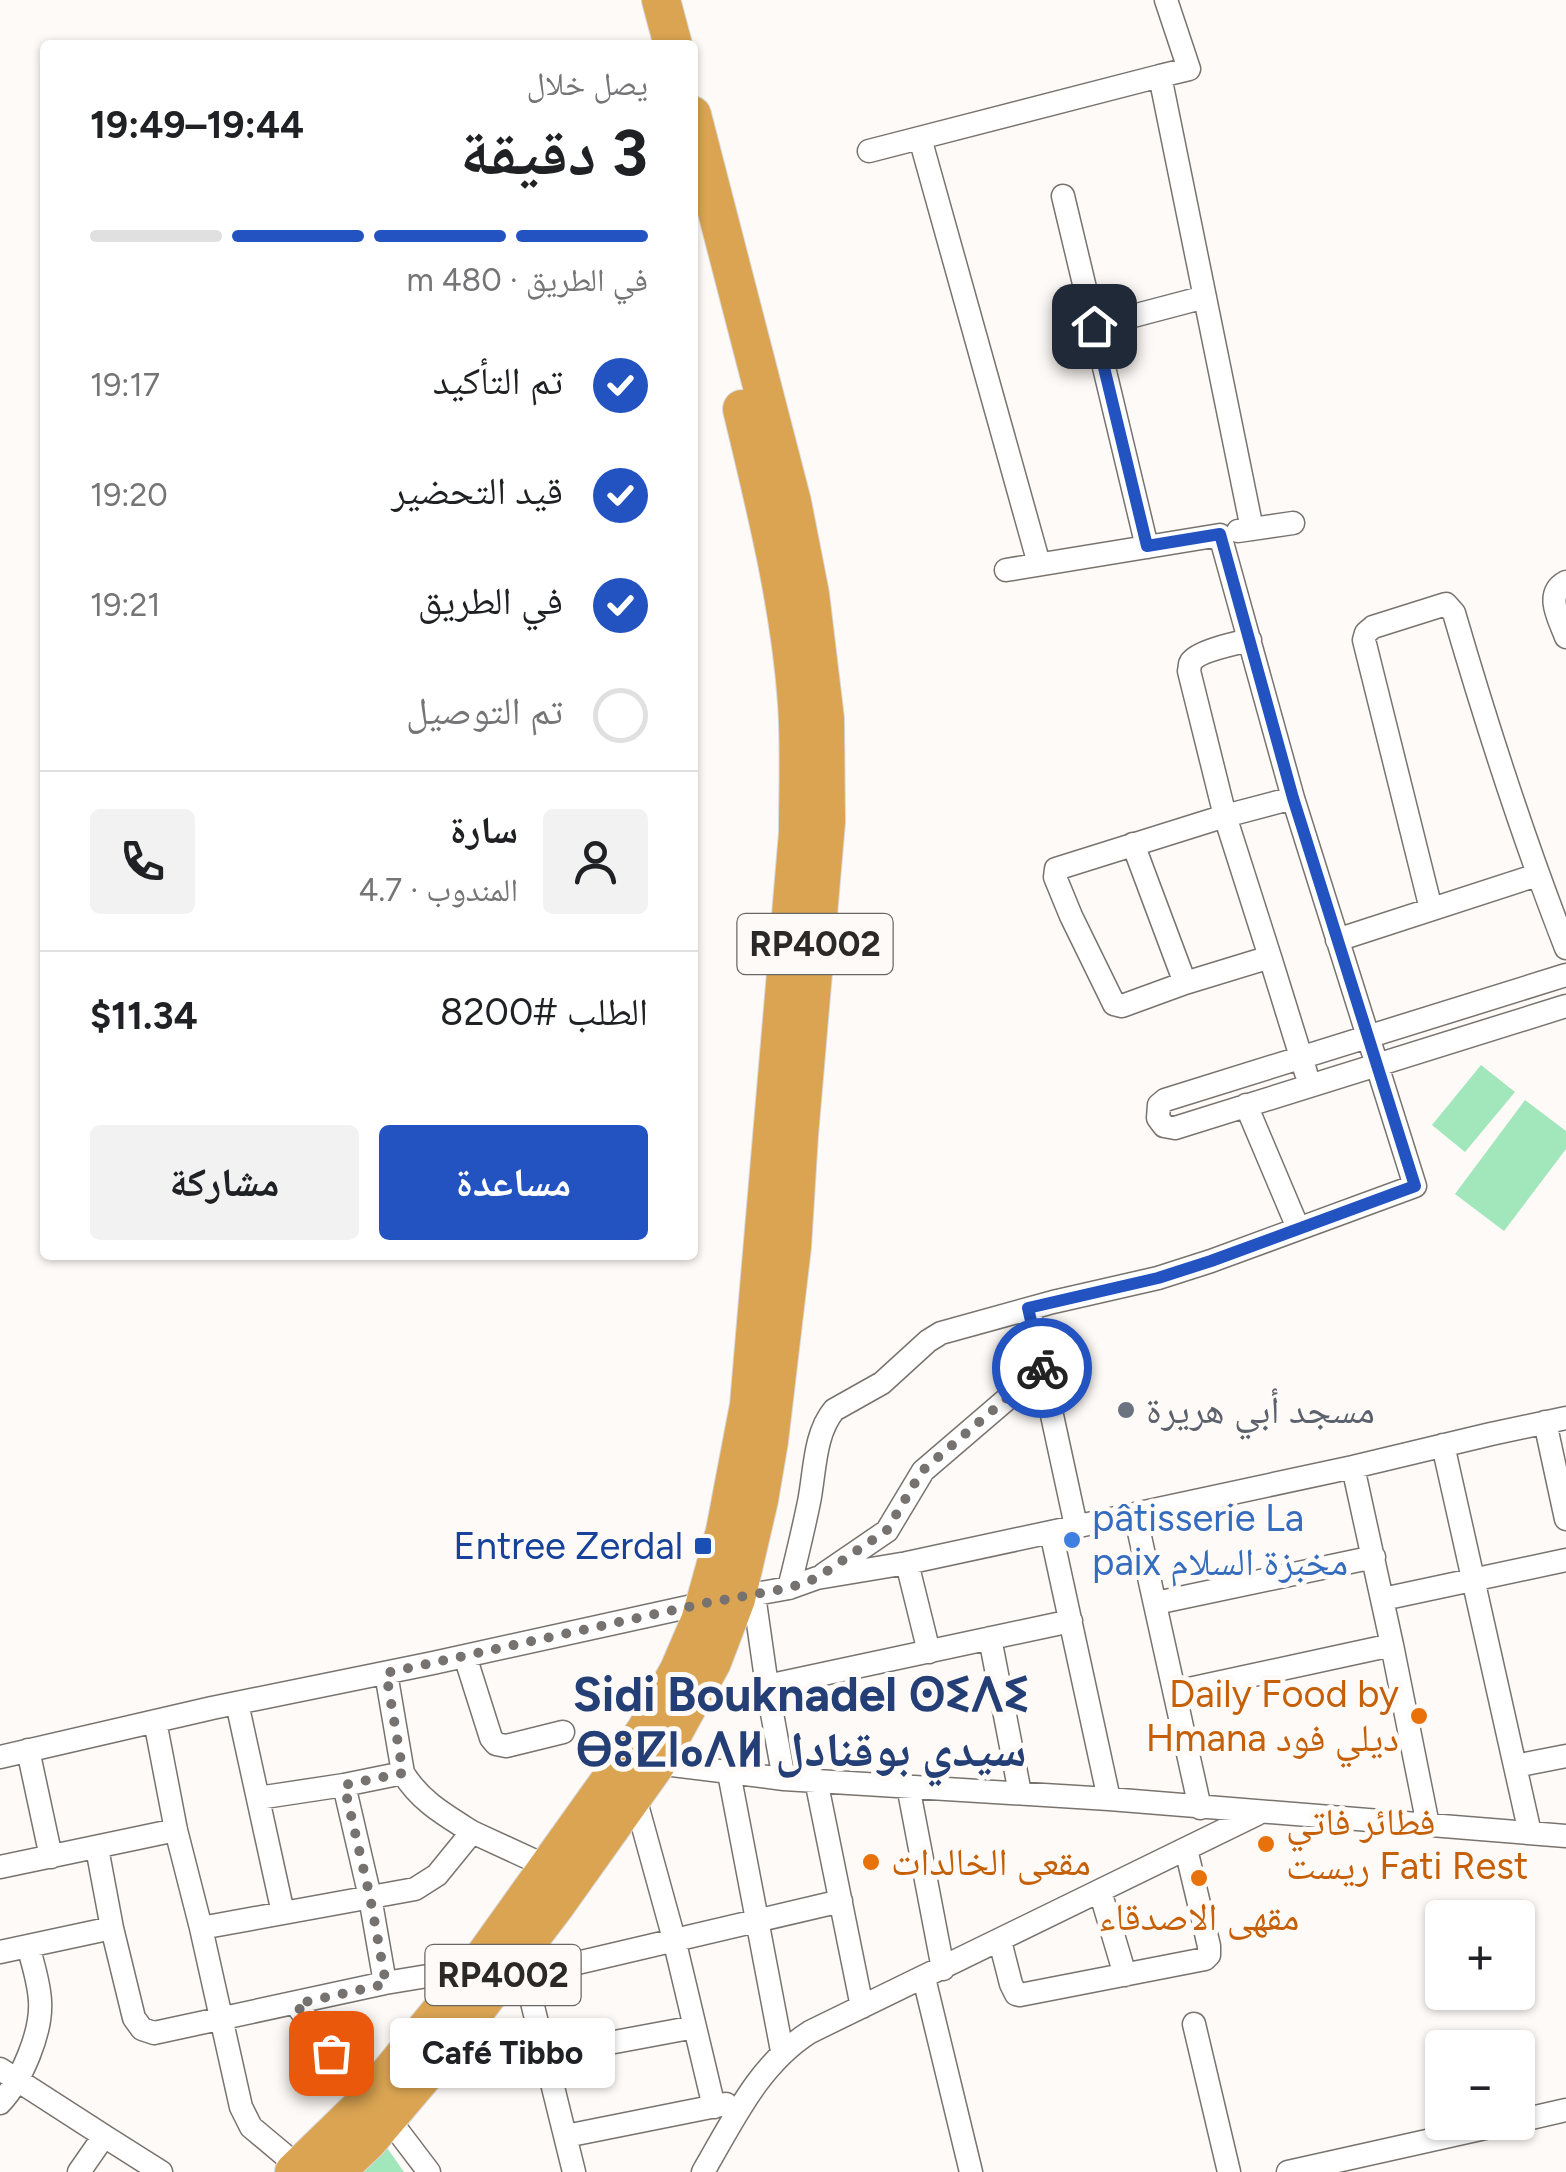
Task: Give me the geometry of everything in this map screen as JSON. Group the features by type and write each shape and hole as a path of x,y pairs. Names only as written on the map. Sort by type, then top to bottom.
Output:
{"highway":[{"path":"634,0 645,40"},
{"path":"660,0 672,40"},
{"name":"RP4002","path":"310,2171 450,2044 523,1964 639,1771 712,1662 732,1599 769,1441 792,1247 826,822 824,719 810,594 792,502 698,139"},
{"name":"RP4002","path":"698,241 766,512 792,658 799,740 798,833 749,1405 725,1531 732,1599"},
{"name":"RP4002","path":"377,2110 548,1867 639,1771"}],"street":[{"path":"869,152 1188,69 1166,0"},
{"path":"1160,76 1252,529"},
{"path":"920,138 1039,564"},
{"path":"1063,196 1147,546"},
{"path":"1094,326 1205,298"},
{"path":"1006,570 1294,522"},
{"path":"789,1588 821,1433 834,1410 882,1384 928,1341 942,1333 1028,1308 1158,1278 1415,1186 1293,798 1220,534"},
{"path":"1566,582 1557,587 1553,599 1566,637"},
{"path":"1431,909 1364,640 1373,627 1446,604 1454,613 1484,719 1537,876 1566,948"},
{"path":"1250,640 1197,657 1189,672 1225,816 1310,1085"},
{"path":"1270,957 1122,1006 1114,1004 1055,877 1056,869 1293,798"},
{"path":"1134,844 1185,983"},
{"path":"1336,940 1537,876"},
{"path":"1566,975 1166,1100 1159,1104 1157,1114 1164,1126 1171,1129 1566,1006"},
{"path":"1246,1105 1298,1228"},
{"path":"1028,1308 1076,1526"},
{"path":"817,1578 887,1530 922,1471 1042,1368"},
{"path":"0,1757 237,1703 789,1588 817,1578 906,1563 1353,1467 1555,1420 1566,1517"},
{"path":"1442,1445 1530,1833"},
{"path":"1353,1467 1428,1825"},
{"path":"1135,1514 1200,1808"},
{"path":"1051,1532 1108,1799"},
{"path":"1156,1604 1374,1557"},
{"path":"1383,1599 1566,1560"},
{"path":"906,1563 928,1652"},
{"path":"732,1599 767,1686 784,1778"},
{"path":"767,1686 1071,1622"},
{"path":"990,1638 1020,1793"},
{"path":"1175,1692 1392,1645"},
{"path":"465,1656 496,1744 506,1746 564,1732"},
{"path":"386,1673 403,1773 412,1787 423,1800 472,1832 548,1867"},
{"path":"237,1703 282,1914"},
{"path":"154,1721 176,1830 246,2118 263,2138 310,2171"},
{"path":"28,1750 51,1856"},
{"path":"1515,1766 1566,1756"},
{"path":"714,2107 639,1771 729,1773 1108,1799 1566,1836"},
{"path":"258,1798 403,1773"},
{"path":"729,1773 782,2051"},
{"path":"816,1780 862,2007"},
{"path":"344,1785 386,1984"},
{"path":"908,1786 933,1973 971,2172"},
{"path":"702,2172 768,2066 810,2032 1260,1812"},
{"path":"0,1867 176,1830"},
{"path":"201,1928 422,1886 472,1832"},
{"path":"97,1848 134,2018 142,2029 154,2032 476,1968"},
{"path":"1000,1940 1011,1984 1020,1995 1200,1961 1209,1955 1210,1946 1186,1849"},
{"path":"1100,1891 1125,1975"},
{"path":"574,2172 523,1964 674,1939 841,1901"},
{"path":"0,1952 112,1928"},
{"path":"0,2102 9,2075 40,2019 40,1994 28,1946"},
{"path":"296,2004 429,2172"},
{"path":"1194,2024 1228,2172"},
{"path":"546,2055 695,2028"},
{"path":"9,2075 161,2172"},
{"path":"566,2136 744,2101"},
{"path":"1535,2117 1566,2110"},
{"path":"79,2172 104,2136"},
{"path":"1288,2172 1433,2140"}],"green space":[{"path":"1481,1065 1515,1092 1465,1152 1432,1125"},
{"path":"1525,1100 1566,1131 1566,1149 1504,1231 1455,1194"},
{"path":"383,2142 404,2172 344,2172"}],"way so far":[{"path":"331,2053 296,2004 386,1984 344,1785 403,1773 386,1673 789,1588 817,1578 887,1530 922,1471 1042,1368"}],"place":[{"name":"مسجد أبي هريرة","path":"1126,1410"},
{"name":"pâtisserie La paix مخبزة السلام","path":"1072,1540"},
{"name":"Entree Zerdal","path":"703,1546"},
{"name":"Daily Food by Hmana ديلي فود","path":"1419,1716"},
{"name":"فطائر فاتي ريست Fati Rest","path":"1266,1844"},
{"name":"مقعى الخالدات","path":"871,1862"},
{"name":"مقهى الاصدقاء","path":"1199,1878"},
{"name":"Café Tibbo","path":"331,2053"}],"district":[{"name":"Sidi Bouknadel ⵙⵉⴷⵉ ⴱⵓⵇⵏⴰⴷⵍ سيدي بوقنادل","path":"801,1722"}],"route":[{"path":"1042,1368 1028,1308 1158,1278 1415,1186 1293,798 1220,534 1147,546 1094,326"}]}
